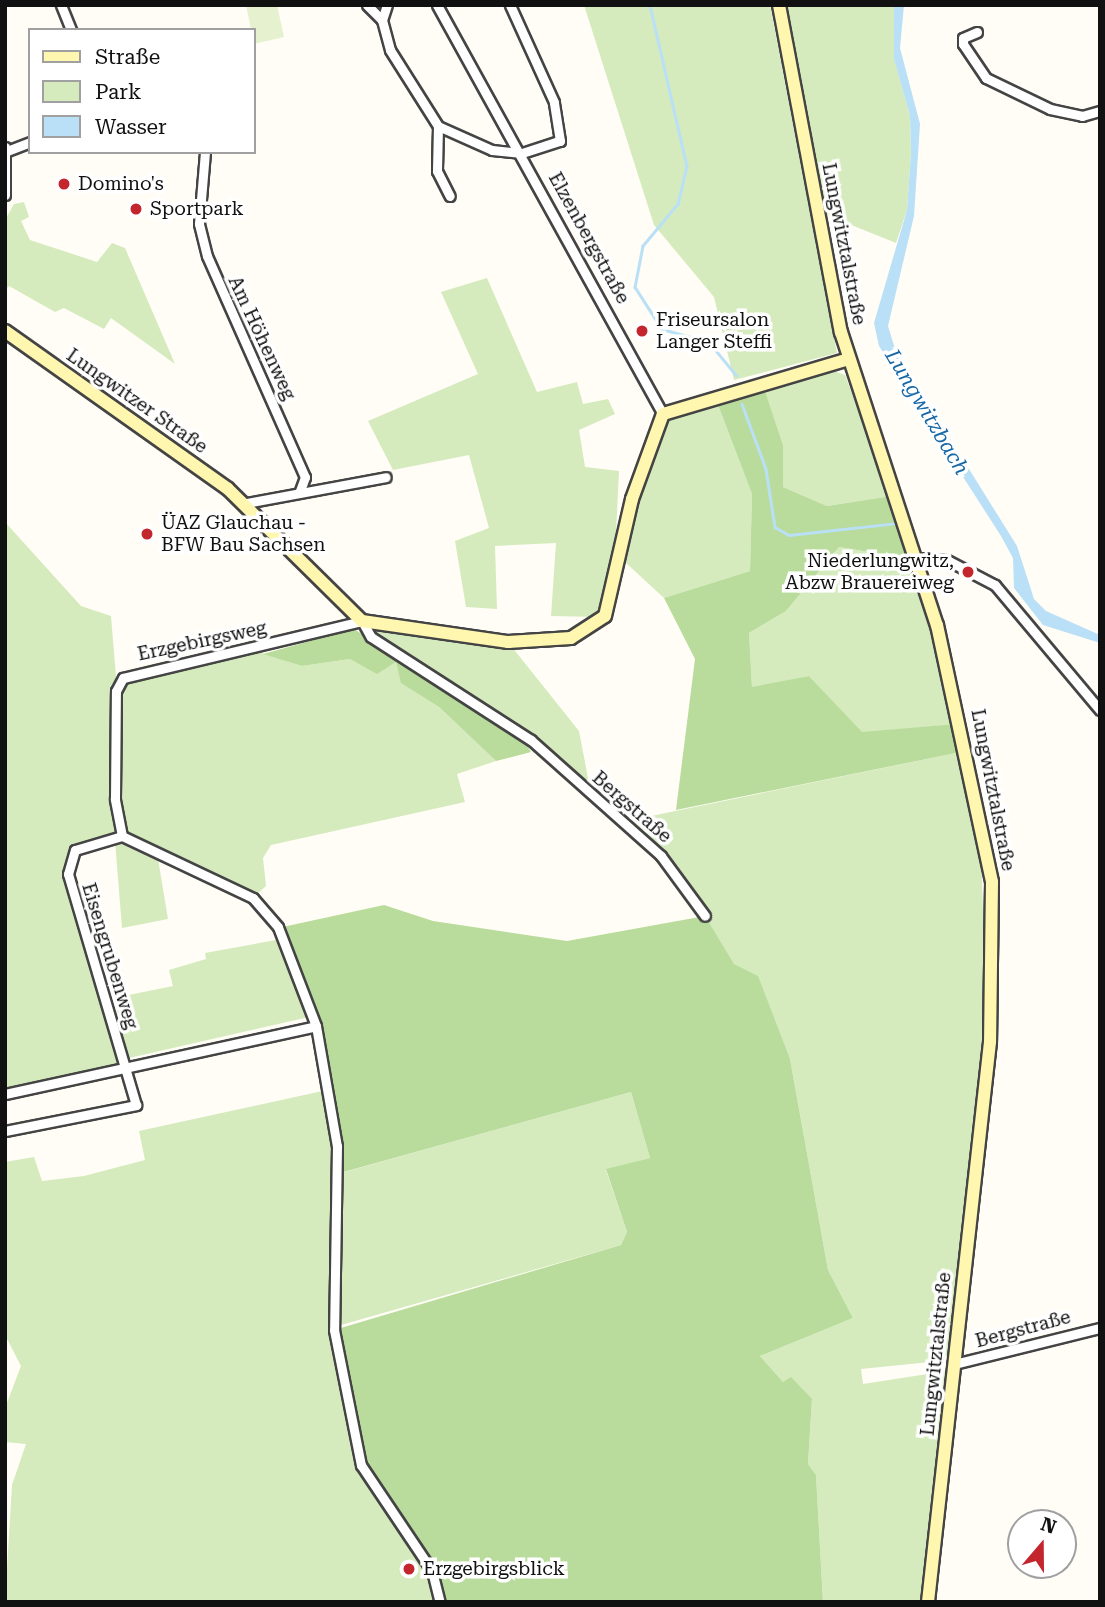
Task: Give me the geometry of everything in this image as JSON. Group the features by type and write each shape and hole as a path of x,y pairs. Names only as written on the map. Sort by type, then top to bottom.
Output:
{"main road":[{"name":"Lungwitztalstraße","path":"779,5 849,359 918,558 976,786 995,925 990,1042 928,1602"},
{"name":"Lungwitzer Straße","path":"5,331 246,503 362,621"},
{"path":"362,621 508,642 548,643 589,630 613,599 632,499 663,414 849,359"}],"street":[{"path":"61,5 70,28"},
{"path":"367,5 382,20 390,50 438,126 437,171 450,196"},
{"path":"382,20 387,5"},
{"name":"Elzenbergstraße","path":"437,5 522,153 663,414"},
{"name":"Elzenbergstraße","path":"510,5 554,102 560,141 522,153"},
{"path":"976,32 963,38 963,44 986,78 1050,109 1082,116 1100,111"},
{"path":"438,126 492,150 522,153"},
{"path":"5,195 6,149 28,143"},
{"name":"Am Höhenweg","path":"205,154 199,224 207,256 306,477 300,491"},
{"path":"246,503 386,477"},
{"path":"918,558 947,560 995,585 1100,710"},
{"name":"Bergstraße","path":"362,621 371,637 524,736 661,856 705,916"},
{"name":"Erzgebirgsweg","path":"122,836 115,799 116,691 123,678 362,621"},
{"path":"122,836 223,881 270,915 316,1026 340,1173 330,1269 337,1364 361,1465 432,1571 440,1602"},
{"name":"Eisengrubenweg","path":"5,1131 136,1105 69,880 75,850 122,836"},
{"path":"5,1094 127,1072 316,1026"},
{"name":"Bergstraße","path":"954,1364 1100,1328"}],"green space":[{"path":"246,5 277,5 284,37 256,44 256,28 251,28"},
{"path":"584,5 770,5 837,353 734,380 714,297 654,225"},
{"path":"783,5 894,5 894,58 910,116 911,153 907,210 896,243 824,214"},
{"path":"24,202 29,217 21,221 30,240 97,262 112,243 125,248 175,364 111,318 104,329 64,308 55,312 9,286 5,290 5,220 14,204"},
{"path":"487,278 537,392 577,382 583,404 608,399 615,414 579,430 585,467 619,471 615,554 597,617 551,616 556,543 495,546 497,609 466,607 455,541 489,528 469,455 393,470 368,421 478,374 441,292"},
{"path":"834,371 845,375 891,496 827,506 783,487 783,445 764,389"},
{"path":"765,391 783,445 783,487 827,506 891,496 912,559 839,547 786,611 749,633 752,687 809,676 862,732 956,724 961,752 676,810 695,659 664,598 750,571 752,494 718,405"},
{"path":"718,405 752,494 750,571 664,598 625,562 636,509 670,418"},
{"path":"5,522 81,606 111,616 117,689 123,678 249,649 302,666 350,659 377,673 396,662 402,683 439,707 496,761 457,774 465,802 271,845 263,858 266,886 253,898 157,853 168,919 122,928 115,841 75,850 68,874 124,1072 5,1093"},
{"path":"839,547 912,559 956,724 862,733 809,676 752,688 749,633 786,611"},
{"path":"362,621 508,642 579,731 591,794 540,751 371,637"},
{"path":"354,629 521,737 531,752 496,761 439,707 401,683 396,662 377,674 350,659 302,666 263,654"},
{"path":"961,752 981,851 986,1003 948,1355 940,1361 861,1369 863,1384 947,1371 922,1602 823,1602 816,1475 808,1464 812,1399 783,1382 760,1356 853,1318 828,1270 790,1059 747,973 734,964 661,856 622,822"},
{"path":"384,905 433,921 567,941 705,916 734,964 758,976 790,1059 828,1270 853,1318 760,1356 783,1382 791,1377 812,1399 808,1464 816,1475 823,1602 440,1602 432,1571 361,1465 334,1330 621,1245 627,1232 606,1169 650,1158 631,1092 340,1173 316,1026 278,928"},
{"path":"276,940 309,1017 129,1058 114,998 173,986 169,970 206,959 205,953"},
{"path":"327,1090 341,1173 631,1092 650,1158 606,1170 627,1232 621,1245 334,1327 440,1602 5,1602 12,1485 26,1444 5,1442 5,1408 21,1366 5,1335 5,1162 34,1157 42,1181 84,1176 145,1160 139,1131"}],"water":[{"name":"Lungwitzbach","path":"894,5 904,5 900,48 920,124 914,216 888,326 896,352 1017,546 1034,599 1046,611 1100,635 1100,643 1043,625 1014,588 1013,558 1001,536 879,346 874,323 907,210 911,153 910,116 894,59"}],"waterway":[{"path":"650,5 687,166 678,204 643,246 635,287 662,329 709,342 736,375"},
{"path":"742,404 766,469 775,527 789,535 898,523"}],"place":[{"name":"Domino's","path":"64,184"},
{"name":"Sportpark","path":"136,209"},
{"name":"Friseursalon Langer Steffi","path":"642,331"},
{"name":"ÜAZ Glauchau - BFW Bau Sachsen","path":"147,534"},
{"name":"Niederlungwitz, Abzw Brauereiweg","path":"968,572"},
{"name":"Erzgebirgsblick","path":"409,1569"}]}
